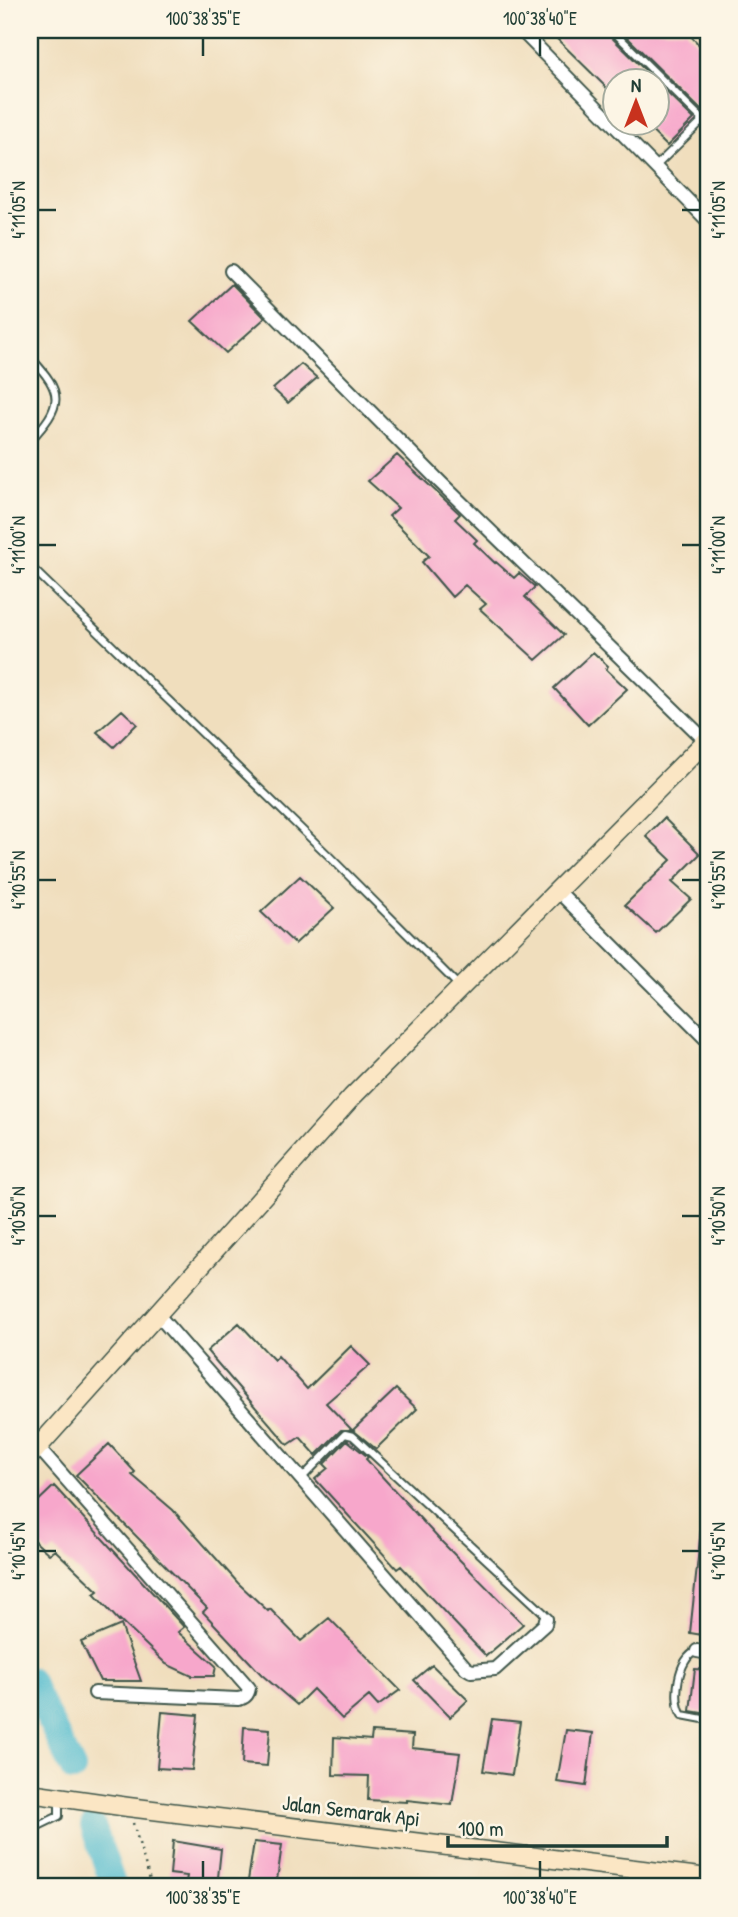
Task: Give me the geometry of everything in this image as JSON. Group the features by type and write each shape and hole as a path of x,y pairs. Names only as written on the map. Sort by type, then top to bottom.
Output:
{"street":[{"path":"521,30 708,221"},
{"path":"703,30 708,36"},
{"path":"95,1693 238,1699 248,1694 249,1688 34,1452 352,1097 707,740 441,483 230,271"},
{"path":"558,891 708,1041"},
{"path":"158,1315 466,1668 471,1671 495,1669 545,1624 546,1619"},
{"name":"Jalan Semarak Api","path":"30,1793 651,1879 708,1878"}],"lane":[{"path":"612,30 706,118 655,167"},
{"path":"30,357 53,385 55,406 51,417 30,441"},
{"path":"30,566 461,988"},
{"path":"302,1479 345,1434 354,1436 545,1614 546,1619"},
{"path":"702,1652 691,1653 682,1664 677,1701 682,1715 708,1720"},
{"path":"30,1830 59,1816 59,1797"}],"path":[{"path":"128,1807 152,1887"}],"building":[{"path":"548,30 606,30 641,66 602,66 602,83"},
{"path":"620,30 685,30 708,54 708,103 701,110 672,81 672,66 656,66"},
{"path":"672,98 694,119 667,146 657,136 672,136"},
{"path":"232,284 265,318 226,353 192,321"},
{"path":"301,364 317,378 288,403 273,389"},
{"path":"397,455 460,514 455,519 477,540 474,543 514,578 519,573 535,587 525,597 564,635 536,660 480,609 486,604 465,585 452,597 422,562 429,556 389,516 398,508 368,481"},
{"path":"593,652 627,689 588,725 554,688"},
{"path":"122,710 137,724 114,747 97,732"},
{"path":"664,818 700,854 672,882 691,899 656,933 625,905 671,860 646,836"},
{"path":"300,876 334,908 295,944 261,912"},
{"path":"239,1323 274,1360 278,1356 307,1389 351,1346 370,1365 326,1403 352,1430 341,1430 316,1455 300,1437 288,1445 207,1351"},
{"path":"396,1389 417,1409 376,1449 353,1430"},
{"path":"347,1440 368,1457 366,1459 438,1538 523,1624 486,1656 401,1566 397,1569 315,1479 328,1468 324,1464"},
{"path":"109,1444 135,1472 132,1475 173,1510 238,1583 268,1611 270,1609 301,1641 329,1618 400,1690 378,1706 369,1696 342,1719 313,1689 297,1705 262,1675 203,1612 207,1608 76,1475"},
{"path":"54,1486 184,1627 178,1632 216,1666 214,1676 192,1676 166,1664 119,1619 120,1622 94,1594 98,1591 55,1550 49,1554 30,1537 30,1509"},
{"path":"701,1529 708,1530 708,1636 690,1633"},
{"path":"121,1625 141,1681 100,1681 81,1642"},
{"path":"432,1665 468,1700 450,1717 414,1680"},
{"path":"695,1669 708,1670 708,1714 690,1711"},
{"path":"162,1712 198,1715 192,1770 157,1768"},
{"path":"492,1719 520,1722 512,1775 483,1771"},
{"path":"244,1727 270,1729 267,1766 242,1764"},
{"path":"566,1730 593,1733 586,1786 557,1782"},
{"path":"372,1732 413,1735 412,1748 460,1753 452,1805 407,1800 368,1800 369,1776 333,1775 334,1737 371,1740"},
{"path":"173,1841 221,1849 217,1887 185,1887 187,1876 170,1874"},
{"path":"254,1842 282,1845 276,1887 247,1887"}],"waterway":[{"path":"30,1680 73,1769"},
{"path":"93,1826 114,1887"}]}
